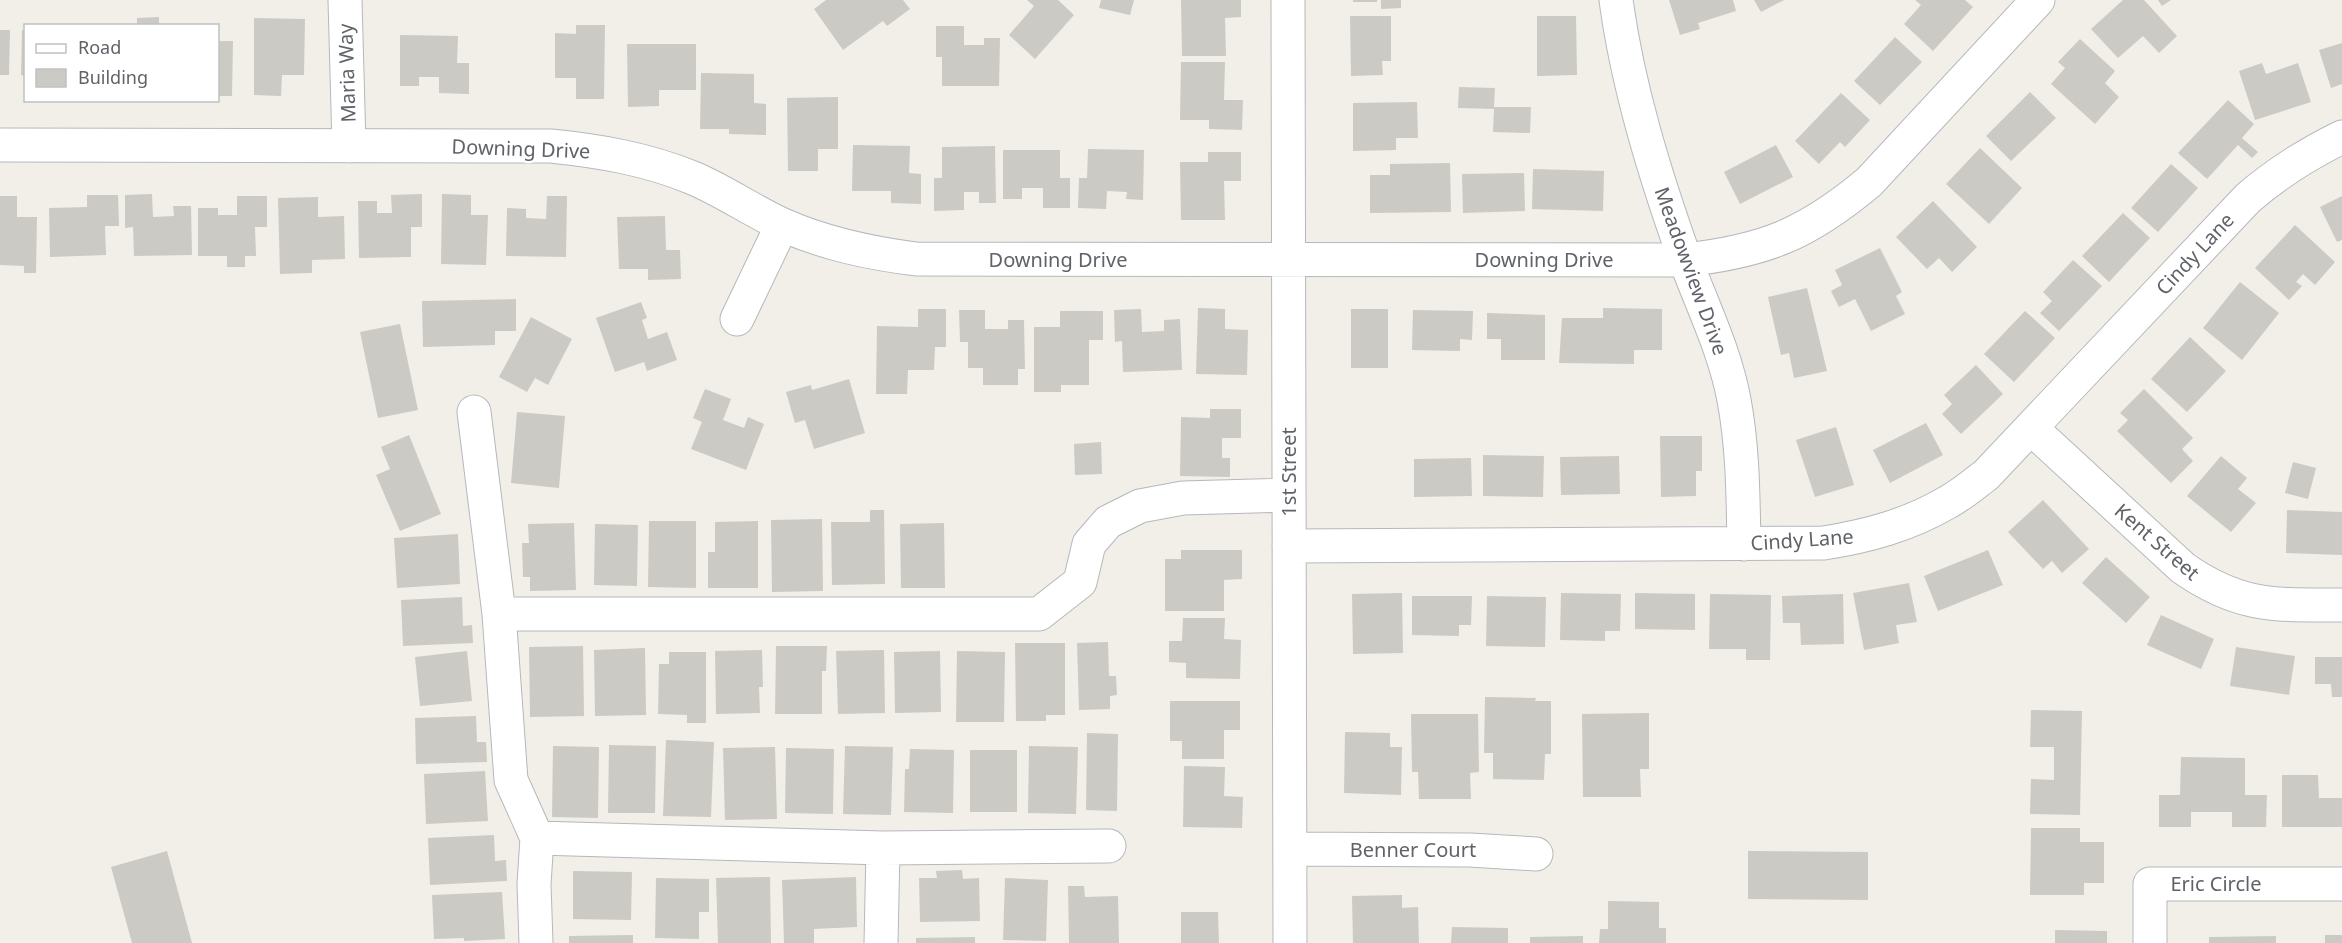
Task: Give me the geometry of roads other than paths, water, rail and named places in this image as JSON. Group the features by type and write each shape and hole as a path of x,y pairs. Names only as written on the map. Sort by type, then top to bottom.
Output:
{"street":[{"name":"Maria Way","path":"345,0 349,146"},
{"name":"1st Street","path":"1288,0 1290,943"},
{"name":"Meadowview Drive","path":"1617,0 1639,112 1656,175 1685,260 1714,333 1734,398 1743,454 1744,544"},
{"name":"Downing Drive","path":"0,145 551,146 600,151 648,162 694,178 782,225 824,241 869,253 916,260 1685,260 1730,255 1772,243 1811,225 1840,207 1869,182 2038,0"},
{"name":"Cindy Lane","path":"1289,546 1824,543 1869,535 1908,522 1949,502 1986,475 2032,429 2247,198 2275,175 2310,152 2342,137"},
{"path":"737,319 782,225"},
{"path":"474,412 499,614 511,780 537,838 534,884 536,943"},
{"name":"Kent Street","path":"2032,429 2183,568 2206,584 2232,596 2265,603 2342,605"},
{"path":"499,614 1039,614 1080,582 1089,544 1108,522 1140,506 1183,498 1289,495"},
{"path":"537,838 883,848 1110,846"},
{"path":"881,943 883,848"},
{"name":"Benner Court","path":"1290,849 1470,850 1536,854"},
{"name":"Eric Circle","path":"2150,943 2150,884 2342,884"}]}
